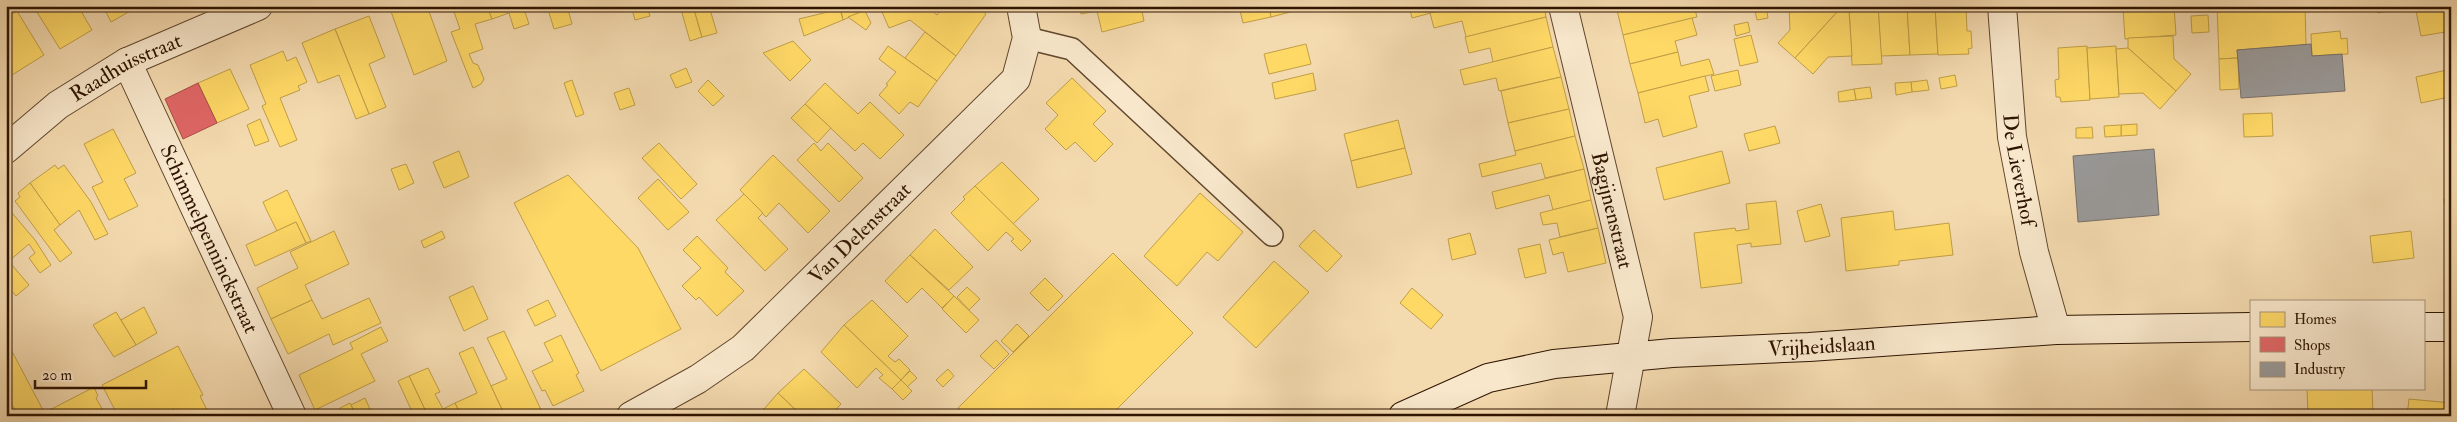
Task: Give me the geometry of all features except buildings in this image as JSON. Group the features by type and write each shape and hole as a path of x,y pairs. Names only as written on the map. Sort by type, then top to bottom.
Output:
{"street":[{"name":"Raadhuisstraat","path":"6,150 58,105 127,62 258,6"},
{"name":"Van Delenstraat","path":"631,416 698,379 743,348 1016,79 1027,38 1021,6"},
{"name":"Bagijnenstraat","path":"1563,6 1638,317 1620,416"},
{"name":"De Lieverhof","path":"2002,6 2012,137 2034,252 2056,330"},
{"name":"Schimmelpenninckstraat","path":"127,62 292,416"},
{"name":"Vrijheidslaan","path":"1402,416 1488,378 1554,364 1630,357 2056,330 2250,326"},
{"path":"2424,326 2451,327"}],"lane":[{"path":"1027,38 1072,49 1272,235"}]}
